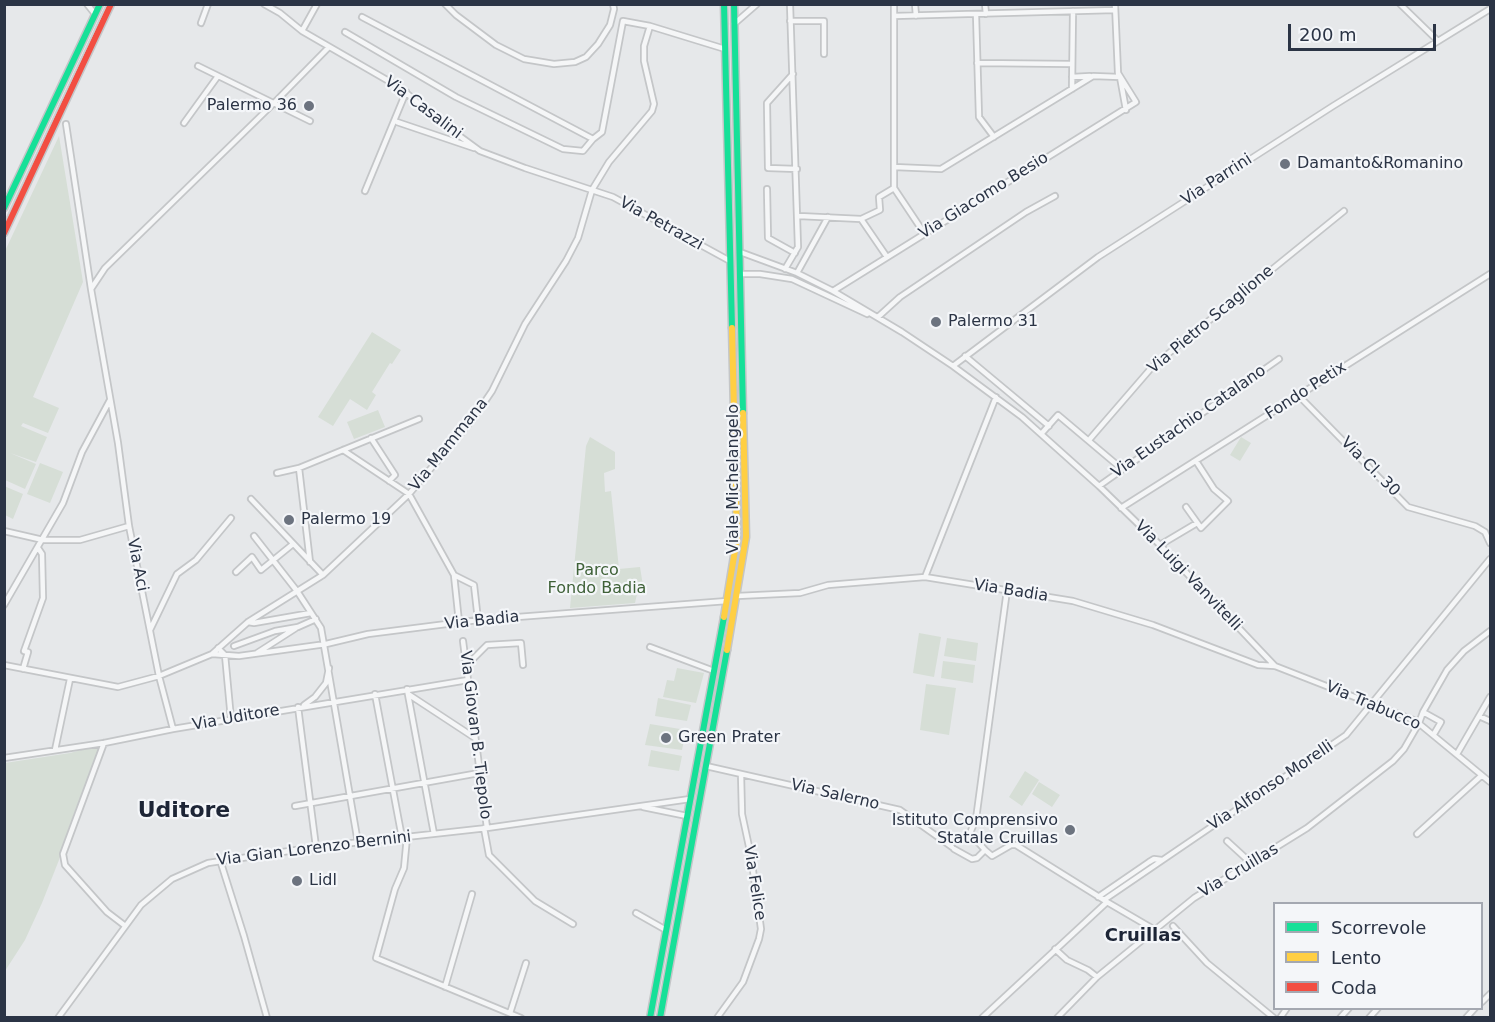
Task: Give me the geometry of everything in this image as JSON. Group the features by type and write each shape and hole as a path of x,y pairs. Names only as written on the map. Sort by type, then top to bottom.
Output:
{"street":[{"path":"87,4 95,14"},
{"path":"4,208 100,4"},
{"path":"4,233 111,4"},
{"path":"201,23 208,4"},
{"name":"Via Casalini","path":"264,4 280,13 302,31 406,92 450,129 480,150 525,168 592,190"},
{"path":"302,31 317,4"},
{"path":"445,4 496,45 524,59 554,64 575,62 586,57 610,25 613,4"},
{"name":"Viale Michelangelo","path":"650,1017 737,538 724,4"},
{"name":"Viale Michelangelo","path":"660,1017 715,722 746,537 734,4"},
{"path":"734,24 757,4"},
{"path":"785,269 798,247 799,216 790,4"},
{"path":"894,4 894,188 924,233"},
{"path":"915,4 916,16"},
{"path":"985,4 986,14"},
{"path":"1023,4 1023,13"},
{"path":"1400,4 1438,40"},
{"path":"894,16 1073,11 1115,7 1118,73 1126,110"},
{"name":"Via Parrini","path":"953,366 1098,257 1332,106 1491,9"},
{"path":"1072,89 1073,11"},
{"path":"976,14 980,117 994,137"},
{"path":"362,16 593,139"},
{"path":"612,16 622,21 650,26 725,49"},
{"path":"345,32 456,97 563,149 583,151 602,132 622,21"},
{"path":"790,21 824,21 824,54"},
{"name":"Via Mammana","path":"212,654 248,622 323,575 409,494 473,419 492,391 525,324 566,261 578,238 592,190 609,162 652,111 654,104 644,61 644,46 650,26"},
{"path":"91,289 105,268 329,47"},
{"path":"977,63 1072,64"},
{"path":"198,66 310,121"},
{"path":"793,74 767,103 768,168 796,169"},
{"path":"183,123 218,76"},
{"path":"894,167 941,169 1093,76"},
{"path":"1072,77 1120,77"},
{"name":"Via Giacomo Besio","path":"833,291 1126,110 1136,102 1120,77"},
{"path":"726,80 735,80"},
{"path":"365,191 406,92"},
{"path":"397,122 480,150"},
{"name":"Via Aci","path":"66,124 129,526 159,676 173,729"},
{"path":"799,216 861,219 880,210 879,197 894,188"},
{"path":"767,189 768,238 795,253"},
{"name":"Via Petrazzi","path":"592,190 613,197 730,261"},
{"path":"878,317 900,297 1026,212 1055,196"},
{"name":"Via Pietro Scaglione","path":"1089,440 1153,366 1344,211"},
{"path":"4,214 12,217"},
{"path":"797,273 828,217"},
{"path":"861,219 887,256"},
{"path":"740,252 797,273 878,317"},
{"path":"740,274 760,274 792,279 878,317"},
{"name":"Fondo Petix","path":"1121,508 1491,274"},
{"name":"Via Luigi Vanvitelli","path":"878,317 953,366 1042,433 1160,545 1275,666"},
{"path":"965,356 1049,426"},
{"name":"Via Eustachio Catalano","path":"1099,486 1279,359"},
{"path":"733,374 743,374"},
{"name":"Via Cl. 30","path":"1299,396 1408,507 1488,530"},
{"path":"925,577 996,397"},
{"path":"4,605 63,503 86,444 110,400"},
{"path":"1042,433 1058,415 1122,469"},
{"path":"277,473 299,468 419,419"},
{"path":"371,438 395,475 389,481"},
{"path":"343,450 409,494 454,575 459,622"},
{"path":"1186,507 1201,528 1228,501 1214,489 1196,461"},
{"path":"299,468 310,562"},
{"path":"250,499 323,575"},
{"path":"150,630 177,574 196,560 231,518"},
{"path":"1160,545 1197,523"},
{"path":"4,531 43,540 80,540 129,526"},
{"path":"1488,530 1491,543"},
{"path":"254,536 297,591 321,628 326,644 358,843"},
{"path":"236,572 252,557 261,570 293,544"},
{"path":"23,669 28,652 24,651 43,598 42,554 38,548"},
{"name":"Via Alfonso Morelli","path":"982,1017 1055,949 1103,900 1346,735 1491,559"},
{"path":"454,575 474,585 478,620"},
{"name":"Via Badia","path":"737,596 800,592 828,585 925,577 1073,601 1153,626 1258,665 1275,666"},
{"path":"985,850 970,832 976,819 1007,590"},
{"name":"Via Badia","path":"212,654 239,656 255,654 326,644 368,634 478,620 727,601"},
{"path":"248,622 254,623 311,613"},
{"path":"255,654 298,627 316,619"},
{"path":"234,646 275,631 298,627"},
{"name":"Via Cruillas","path":"1057,1017 1097,977 1194,898 1307,828 1379,773 1404,749 1447,670 1464,651 1491,631"},
{"path":"229,638 239,656"},
{"name":"Via Giovan B. Tiepolo","path":"463,642 489,855 535,901 573,924"},
{"path":"466,666 487,645 521,643 523,666"},
{"path":"650,647 714,671"},
{"path":"218,648 225,656 231,719"},
{"path":"4,665 118,687 159,676 212,654"},
{"path":"316,847 299,707 315,697 326,682 329,666"},
{"name":"Via Trabucco","path":"1275,666 1419,723 1491,782"},
{"path":"55,750 70,679"},
{"name":"Via Uditore","path":"4,758 468,680"},
{"path":"407,692 475,738"},
{"path":"407,692 434,834"},
{"path":"375,694 393,789 404,838 408,844 404,868 395,889 376,957 378,961 521,1017"},
{"path":"1457,754 1491,697"},
{"path":"1423,712 1441,722 1434,734"},
{"path":"1479,716 1491,721"},
{"path":"705,720 715,722"},
{"path":"104,743 63,854 65,865 107,912 124,925"},
{"name":"Via Salerno","path":"706,766 900,810 972,859 977,858 985,850 992,856 1011,845 1016,845 1155,930"},
{"path":"295,806 479,773"},
{"name":"Via Felice","path":"717,1017 743,982 759,939 760,929 751,856 742,814 741,774"},
{"path":"1417,834 1481,776"},
{"name":"Via Gian Lorenzo Bernini","path":"58,1017 124,925 150,895 172,879 194,868 220,860 485,828 690,798"},
{"name":"Via Gian Lorenzo Bernini","path":"638,806 687,816"},
{"path":"1227,841 1251,863"},
{"path":"220,860 267,1017"},
{"path":"445,987 472,894"},
{"path":"636,913 666,930 676,931"},
{"path":"1173,926 1207,963 1274,1017"},
{"path":"1055,949 1067,960 1097,977"},
{"path":"510,1013 526,963"}],"green space":[{"path":"59,136 83,282 33,397 59,408 48,433 23,423 21,426 47,437 36,462 10,453 36,464 25,489 5,480 5,251"},
{"path":"372,332 401,350 372,392 376,395 367,410 350,399 333,426 318,417"},
{"path":"378,410 385,427 354,439 347,422"},
{"name":"Parco Fondo Badia","path":"590,437 615,452 615,469 604,473 605,492 611,491 619,569 640,567 644,592 637,594 635,603 570,608 586,446"},
{"path":"1241,437 1251,443 1240,461 1230,455"},
{"path":"40,463 63,472 50,503 27,494"},
{"path":"4,486 23,494 13,519 5,515"},
{"path":"919,633 941,637 934,677 913,673"},
{"path":"947,638 978,643 976,661 944,656"},
{"path":"943,661 975,665 973,683 941,678"},
{"path":"677,668 704,673 696,703 663,697 667,680 674,681"},
{"path":"926,684 956,688 949,735 920,730"},
{"name":"Green Prater","path":"658,698 691,705 687,721 655,716"},
{"name":"Green Prater","path":"650,724 686,730 682,750 645,745"},
{"path":"100,745 42,903 25,940 5,971 5,763 70,753"},
{"name":"Green Prater","path":"651,750 682,756 679,771 648,766"},
{"path":"1025,771 1039,780 1022,806 1009,797"},
{"path":"1039,782 1060,795 1052,807 1032,794"}],"tram line":[{"path":"4,223 107,4"}],"traffic: fast":[{"path":"4,208 100,4"},
{"path":"724,4 732,328"},
{"path":"734,4 743,413"},
{"path":"650,1018 724,617"},
{"path":"660,1018 727,650"}],"traffic: slow":[{"path":"724,617 737,538 732,328"},
{"path":"727,650 746,537 743,413"}],"traffic: jam":[{"path":"4,233 111,4"}],"place":[{"name":"Palermo 36","path":"309,106"},
{"name":"Damanto&Romanino","path":"1285,164"},
{"name":"Palermo 31","path":"936,322"},
{"name":"Palermo 19","path":"289,520"},
{"name":"Green Prater","path":"666,738"},
{"name":"Istituto Comprensivo Statale Cruillas","path":"1070,830"},
{"name":"Lidl","path":"297,881"}],"district":[{"name":"Uditore","path":"184,811"},
{"name":"Cruillas","path":"1143,936"}]}
